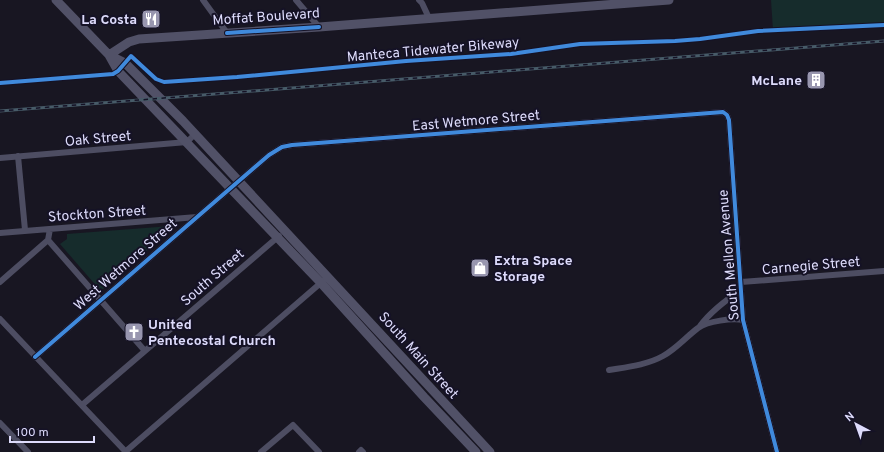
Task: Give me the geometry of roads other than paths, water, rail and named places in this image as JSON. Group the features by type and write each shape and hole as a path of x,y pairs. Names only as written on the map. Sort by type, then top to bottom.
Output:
{"main road":[{"name":"South Main Street","path":"56,0 109,55 118,71 321,283 476,452"},
{"name":"Moffat Boulevard","path":"109,55 129,42 139,39 319,27 590,3 669,0"},
{"name":"South Main Street","path":"109,55 125,63 162,98 286,230 490,452"},
{"path":"424,397 432,390"}],"street":[{"path":"203,0 227,33"},
{"path":"296,0 319,27"},
{"path":"419,0 429,18"},
{"name":"East Wetmore Street","path":"230,189 269,155 282,147 292,144 716,111 726,113 729,124"},
{"name":"South Mellon Avenue","path":"729,124 743,320 777,452"},
{"path":"187,142 195,134"},
{"name":"Oak Street","path":"0,158 187,142"},
{"path":"18,156 25,230"},
{"name":"West Wetmore Street","path":"35,357 230,189"},
{"name":"Stockton Street","path":"0,233 197,217"},
{"path":"0,282 48,240 50,229"},
{"name":"South Street","path":"82,405 286,230"},
{"path":"48,240 145,351"},
{"name":"Carnegie Street","path":"741,282 884,271"},
{"path":"0,319 125,452 328,276"},
{"path":"609,370 648,362 662,357 672,351 700,326 717,307 741,290"},
{"path":"700,326 736,318 743,320"},
{"path":"0,423 28,452"},
{"path":"261,452 293,425 319,452"}],"railway":[{"path":"0,111 884,41"}],"place":[{"name":"La Costa","path":"151,19"},
{"name":"McLane","path":"816,80"},
{"name":"Extra Space Storage","path":"480,268"},
{"name":"United Pentecostal Church","path":"134,332"}]}
